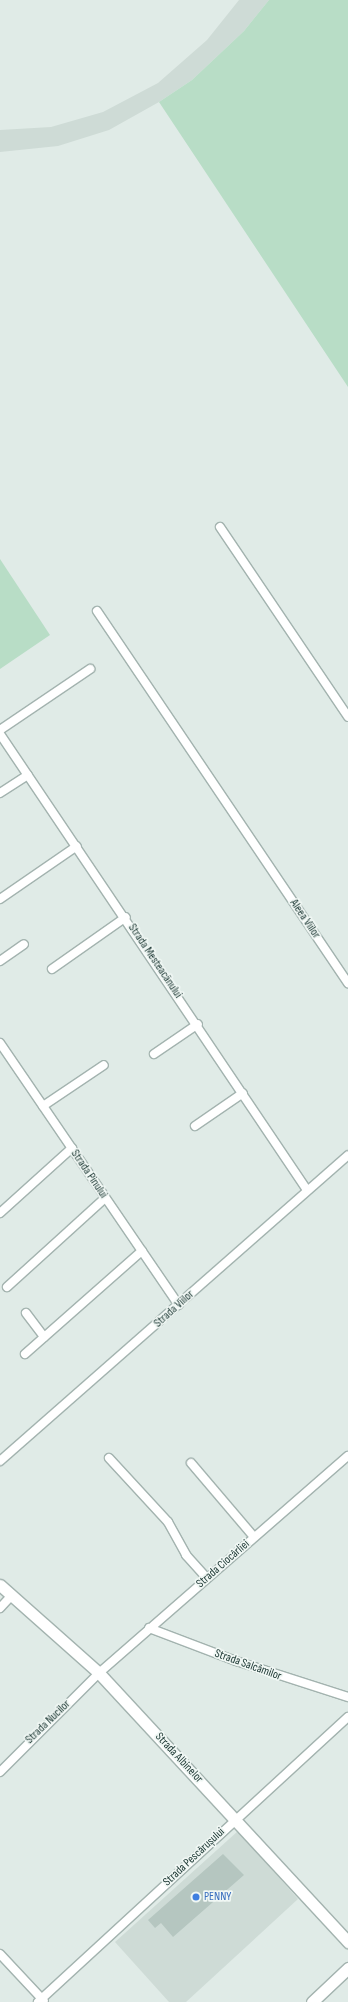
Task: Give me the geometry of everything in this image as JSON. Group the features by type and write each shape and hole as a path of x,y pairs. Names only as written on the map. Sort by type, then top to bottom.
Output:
{"street":[{"path":"220,527 348,717"},
{"name":"Aleea Viilor","path":"97,611 348,983"},
{"path":"0,730 90,670"},
{"name":"Strada Mesteacănului","path":"0,734 126,917 307,1190"},
{"path":"0,793 28,775"},
{"path":"0,899 77,846"},
{"path":"52,969 126,917"},
{"path":"0,961 24,944"},
{"path":"154,1054 198,1024"},
{"name":"Strada Pinului","path":"0,1043 179,1305"},
{"path":"43,1106 104,1065"},
{"path":"195,1126 243,1093"},
{"path":"0,1213 72,1148"},
{"name":"Strada Viilor","path":"0,1461 348,1155"},
{"path":"7,1287 105,1198"},
{"path":"25,1354 142,1252"},
{"path":"26,1313 44,1337"},
{"name":"Strada Ciocârliei","path":"99,1673 254,1536 348,1456"},
{"path":"109,1458 168,1522 186,1554 207,1578"},
{"path":"191,1463 254,1536"},
{"name":"Strada Albinelor","path":"0,1585 99,1673 235,1818 348,1942"},
{"path":"0,1608 12,1595"},
{"name":"Strada Salcâmilor","path":"149,1628 236,1662 348,1697"},
{"name":"Strada Nucilor","path":"0,1772 99,1673"},
{"name":"Strada Pescărușului","path":"0,1954 41,2001 235,1818 348,1717"},
{"path":"312,2002 348,1968"}],"shaded area":[{"path":"239,0 269,0 244,31 192,80 159,102 109,130 58,146 0,152 0,130 51,127 103,112 158,83 207,40"},
{"path":"238,1831 298,1899 186,2002 169,2002 115,1942"}],"green space":[{"path":"269,0 348,0 348,387 159,102 192,80 244,31"},
{"path":"0,559 50,635 0,669"}],"building":[{"name":"PENNY","path":"223,1854 244,1875 173,1937 161,1923 155,1928 148,1920"}],"place":[{"name":"PENNY","path":"196,1897"}]}
